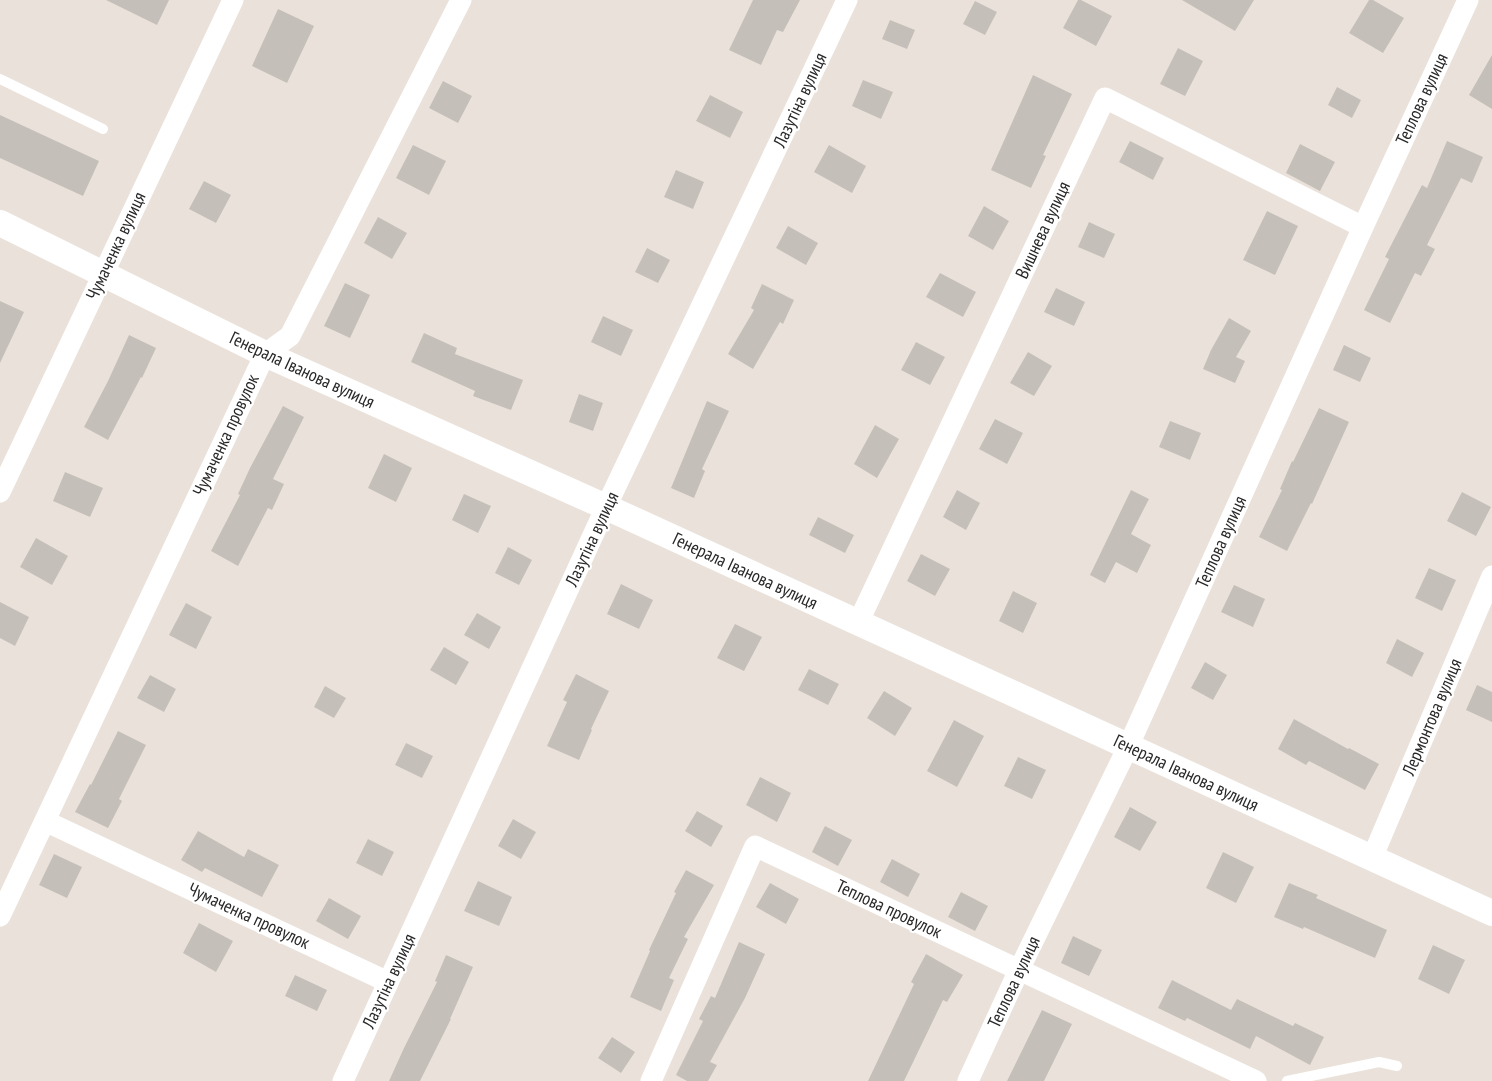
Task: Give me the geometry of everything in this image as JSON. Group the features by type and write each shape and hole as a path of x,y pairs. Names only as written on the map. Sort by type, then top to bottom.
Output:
{"street":[{"name":"Чумаченка вулиця","path":"0,492 233,0"},
{"name":"Чумаченка провулок","path":"0,916 265,354 290,336 461,0"},
{"name":"Лазутіна вулиця","path":"343,1081 606,507 847,0"},
{"name":"Теплова вулиця","path":"968,1081 1019,970 1128,747 1468,0"},
{"name":"Вишнева вулиця","path":"858,623 1105,98 1363,227"},
{"name":"Генерала Іванова вулиця","path":"0,223 265,354 606,507 1492,913"},
{"name":"Лермонтова вулиця","path":"1372,858 1492,576"},
{"name":"Чумаченка провулок","path":"45,821 388,982"},
{"name":"Теплова провулок","path":"651,1081 755,846 1256,1081"}],"lane":[{"path":"0,79 103,129"},
{"path":"1287,1081 1379,1062 1397,1066"}],"building":[{"path":"106,0 169,0 157,25"},
{"path":"753,0 800,0 783,32 777,30 761,65 729,50"},
{"path":"1078,0 1112,16 1096,46 1063,28"},
{"path":"1182,0 1254,0 1235,31"},
{"path":"1369,0 1373,0 1404,18 1383,53 1349,33"},
{"path":"975,1 997,12 985,35 963,24"},
{"path":"278,9 314,26 287,83 252,66"},
{"path":"890,20 915,30 907,49 882,39"},
{"path":"1178,48 1203,61 1185,96 1160,84"},
{"path":"1492,55 1492,109 1469,95"},
{"path":"1033,75 1072,94 1043,155 1046,156 1031,188 991,170"},
{"path":"863,80 893,92 881,119 852,106"},
{"path":"443,81 472,96 458,123 429,108"},
{"path":"1337,87 1361,100 1352,118 1328,105"},
{"path":"710,95 743,112 730,138 696,121"},
{"path":"0,115 99,161 83,196 0,158"},
{"path":"1130,141 1164,158 1153,180 1119,162"},
{"path":"1447,141 1483,157 1472,183 1461,178 1427,245 1435,249 1421,276 1415,273 1390,323 1364,310 1389,259 1385,257 1422,185 1427,188"},
{"path":"1300,144 1335,162 1320,191 1286,173"},
{"path":"413,145 446,161 429,195 396,178"},
{"path":"829,145 866,166 852,193 814,172"},
{"path":"676,170 704,182 693,209 664,197"},
{"path":"204,181 231,195 216,223 189,209"},
{"path":"984,206 1009,221 993,250 968,236"},
{"path":"1267,211 1298,226 1275,275 1243,260"},
{"path":"378,217 407,233 392,259 364,243"},
{"path":"1089,222 1115,234 1104,258 1078,247"},
{"path":"788,226 818,243 806,265 776,248"},
{"path":"647,248 670,260 658,283 635,272"},
{"path":"940,273 976,292 963,317 926,297"},
{"path":"345,283 370,295 350,338 324,326"},
{"path":"762,284 794,300 783,324 780,322 753,369 728,354 754,310 751,308"},
{"path":"1056,288 1085,302 1074,326 1044,312"},
{"path":"0,301 24,312 0,363"},
{"path":"603,316 633,330 621,356 591,342"},
{"path":"1229,318 1251,331 1236,357 1245,361 1235,383 1203,369"},
{"path":"424,333 457,348 455,354 523,380 511,410 473,396 475,391 411,362"},
{"path":"129,335 156,348 108,440 84,427"},
{"path":"916,342 945,357 930,385 901,370"},
{"path":"1344,345 1371,358 1360,382 1333,370"},
{"path":"1028,352 1052,366 1034,396 1010,383"},
{"path":"579,394 603,403 593,431 569,422"},
{"path":"707,401 729,411 702,469 705,471 694,498 671,488"},
{"path":"283,406 304,417 273,479 284,484 272,510 268,508 238,566 211,551 240,495 238,494 250,468"},
{"path":"1319,408 1349,422 1312,504 1287,551 1259,537 1282,490 1280,489 1292,461"},
{"path":"995,419 1023,433 1007,464 979,449"},
{"path":"1170,421 1201,433 1190,460 1159,447"},
{"path":"875,425 899,439 877,478 854,464"},
{"path":"384,454 412,468 396,502 368,488"},
{"path":"65,472 103,488 90,517 53,501"},
{"path":"957,490 980,503 966,530 943,517"},
{"path":"1131,490 1149,499 1131,534 1151,545 1137,573 1116,562 1105,583 1090,575"},
{"path":"1462,492 1491,507 1476,536 1447,521"},
{"path":"464,494 491,506 478,533 452,520"},
{"path":"818,517 854,535 845,553 809,535"},
{"path":"36,538 68,556 52,585 20,567"},
{"path":"508,547 532,560 519,585 495,573"},
{"path":"921,554 950,569 935,596 907,581"},
{"path":"1429,568 1456,580 1442,611 1415,598"},
{"path":"621,584 653,600 639,629 607,614"},
{"path":"1234,585 1265,599 1253,627 1221,612"},
{"path":"1013,591 1037,603 1023,633 999,621"},
{"path":"0,602 29,617 15,646 0,638"},
{"path":"186,603 212,617 196,649 169,635"},
{"path":"477,613 501,627 489,649 464,635"},
{"path":"735,624 762,637 744,671 717,658"},
{"path":"1397,639 1424,653 1412,677 1386,663"},
{"path":"444,647 469,662 456,685 430,670"},
{"path":"1205,662 1227,675 1213,700 1191,688"},
{"path":"809,669 839,684 828,705 798,690"},
{"path":"576,674 609,691 579,760 547,746 567,702 563,700"},
{"path":"150,675 176,689 164,712 137,698"},
{"path":"1477,685 1492,692 1492,722 1466,710"},
{"path":"325,686 346,698 334,718 314,707"},
{"path":"884,691 912,708 895,736 867,718"},
{"path":"1294,719 1379,764 1365,790 1309,761 1306,765 1278,749"},
{"path":"954,720 984,736 957,787 927,771"},
{"path":"118,731 146,745 119,799 122,801 108,828 75,812"},
{"path":"406,743 433,756 422,778 395,765"},
{"path":"1018,757 1046,770 1032,799 1004,786"},
{"path":"760,777 791,793 777,822 746,805"},
{"path":"1130,807 1157,822 1140,851 1114,837"},
{"path":"697,811 723,826 711,847 685,831"},
{"path":"513,819 536,832 521,859 498,846"},
{"path":"825,826 852,840 838,866 812,852"},
{"path":"198,831 244,857 248,849 279,865 262,897 205,868 202,872 181,860"},
{"path":"368,839 394,852 382,876 356,863"},
{"path":"1223,852 1254,867 1236,903 1206,888"},
{"path":"54,854 82,867 67,898 39,885"},
{"path":"892,859 920,874 908,897 880,882"},
{"path":"686,870 714,885 684,937 688,939 669,978 674,980 661,1011 630,997 676,893 674,892"},
{"path":"478,881 512,897 499,926 464,911"},
{"path":"770,883 799,899 786,924 756,907"},
{"path":"1289,883 1318,895 1316,898 1387,930 1375,958 1304,927 1303,929 1274,917"},
{"path":"961,892 988,906 975,931 948,917"},
{"path":"329,898 361,916 348,939 316,921"},
{"path":"199,923 233,941 216,972 183,953"},
{"path":"1073,936 1102,950 1089,976 1061,963"},
{"path":"739,942 765,954 745,998 710,1062 717,1065 708,1081 687,1081 676,1075 703,1021 699,1019 711,996 715,998"},
{"path":"1433,945 1465,960 1449,994 1418,979"},
{"path":"926,954 963,975 947,1002 943,1000 904,1081 868,1081 914,984 911,982"},
{"path":"446,955 473,967 451,1019 420,1081 389,1081 437,982 435,981"},
{"path":"295,975 327,990 317,1011 285,996"},
{"path":"1172,980 1231,1010 1237,999 1293,1026 1295,1023 1324,1037 1310,1065 1256,1036 1250,1049 1187,1018 1185,1021 1158,1008"},
{"path":"1042,1010 1072,1024 1044,1081 1007,1081"},
{"path":"612,1037 635,1052 621,1073 598,1058"}]}
